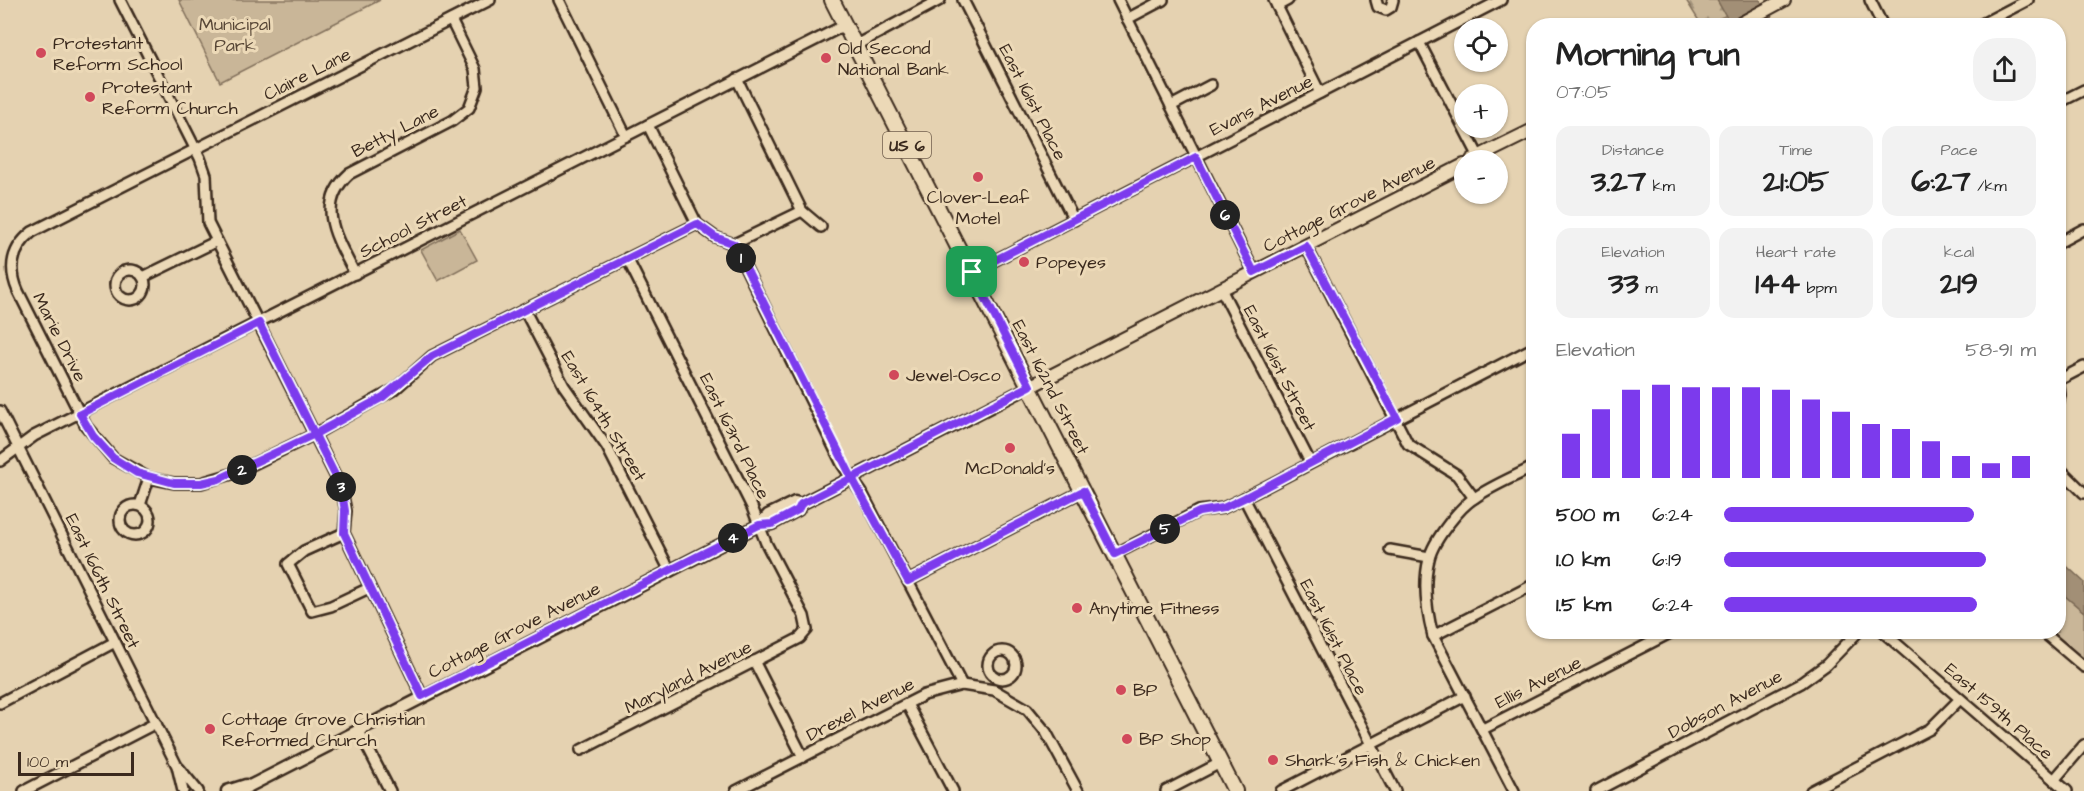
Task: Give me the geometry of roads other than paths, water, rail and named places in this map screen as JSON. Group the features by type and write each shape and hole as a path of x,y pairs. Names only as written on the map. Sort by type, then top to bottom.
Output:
{"main road":[{"name":"East 162nd Street","path":"832,0 1235,791"},
{"path":"1751,18 1779,3"},
{"path":"1493,150 1526,133"},
{"name":"Cottage Grove Avenue","path":"1030,386 1454,170"}],"street":[{"path":"120,0 196,150 206,176 206,215 341,487 345,511 344,533 422,696"},
{"name":"Claire Lane","path":"15,249 32,232 490,0"},
{"path":"559,0 626,136"},
{"path":"856,45 940,0"},
{"name":"East 161st Place","path":"963,0 1074,220"},
{"path":"1118,0 1254,272"},
{"path":"1127,19 1163,0"},
{"path":"1288,0 1275,3 1320,93"},
{"path":"1376,0 1378,8 1383,10 1391,7 1393,0"},
{"name":"Evans Avenue","path":"972,272 1501,0"},
{"path":"1870,0 1879,18"},
{"path":"1993,18 2028,0"},
{"name":"Betty Lane","path":"355,274 331,225 330,212 340,182 349,174 460,117 476,95 475,69 451,20"},
{"name":"School Street","path":"0,461 34,436 845,25"},
{"path":"1419,42 1472,150"},
{"path":"737,79 802,211 821,227"},
{"path":"1171,106 1211,85"},
{"path":"2066,99 2084,90"},
{"path":"648,124 697,224 715,237 734,244 852,478 962,685"},
{"path":"734,244 802,211"},
{"path":"140,506 149,478 174,483 201,483 219,479 315,434 395,389 432,356 697,224"},
{"path":"2066,239 2084,230"},
{"path":"143,278 217,241"},
{"path":"1306,246 1397,418 1408,444 1457,475 1474,498"},
{"name":"Marie Drive","path":"15,249 12,273 15,284 80,414 93,436 113,458 149,478"},
{"name":"East 163rd Place","path":"627,258 804,616 807,630"},
{"name":"East 161st Street","path":"1221,289 1310,462"},
{"name":"East 164th Street","path":"525,311 564,386 607,447 670,571"},
{"path":"1115,554 1199,512 1223,508 1244,498 1526,352"},
{"path":"2066,376 2084,368"},
{"name":"Cottage Grove Avenue","path":"240,791 759,525 772,524 798,510 801,504 1030,386"},
{"name":"East 166th Street","path":"0,411 177,766 183,791"},
{"path":"1515,791 1433,636 1427,606 1429,557 1451,521 1474,498 1526,471"},
{"path":"2066,475 2084,492"},
{"path":"908,581 1083,491"},
{"name":"East 161st Place","path":"1244,498 1395,791"},
{"path":"344,533 304,550 288,564 312,611 331,606 369,588"},
{"path":"1390,550 1429,557"},
{"path":"1433,636 1526,589"},
{"name":"Maryland Avenue","path":"581,750 800,638 807,630"},
{"name":"Ellis Avenue","path":"1483,729 1658,639"},
{"name":"Dobson Avenue","path":"1596,791 1801,683 1826,665 1851,639"},
{"name":"East 159th Place","path":"1891,639 2067,791"},
{"path":"2051,639 2084,667"},
{"path":"0,703 115,642"},
{"path":"754,661 803,756"},
{"path":"997,678 994,690 1016,701 1037,719 1078,791"},
{"name":"Drexel Avenue","path":"736,791 935,691 962,685 994,690"},
{"name":"Ellis Avenue","path":"1281,791 1465,696"},
{"path":"1811,791 1921,734 1944,717 1960,699"},
{"path":"907,704 953,791"},
{"path":"24,791 156,723"},
{"path":"358,729 390,791"},
{"path":"2054,780 2084,745"},
{"path":"1166,791 1220,763"},
{"name":"East 166th Street","path":"177,766 198,791"},
{"name":"Cottage Grove Avenue","path":"227,791 252,783"}],"place":[{"name":"Protestant Reform School","path":"41,53"},
{"name":"Old Second National Bank","path":"826,58"},
{"name":"Protestant Reform Church","path":"90,97"},
{"name":"Clover-Leaf Motel","path":"978,177"},
{"name":"Popeyes","path":"1024,262"},
{"name":"Jewel-Osco","path":"894,375"},
{"name":"McDonald's","path":"1010,448"},
{"name":"Anytime Fitness","path":"1077,608"},
{"name":"BP","path":"1121,690"},
{"name":"Cottage Grove Christian Reformed Church","path":"210,729"},
{"name":"BP Shop","path":"1127,739"},
{"name":"Shark's Fish & Chicken","path":"1273,760"}],"park label":[{"name":"Municipal Park","path":"235,34"}]}
